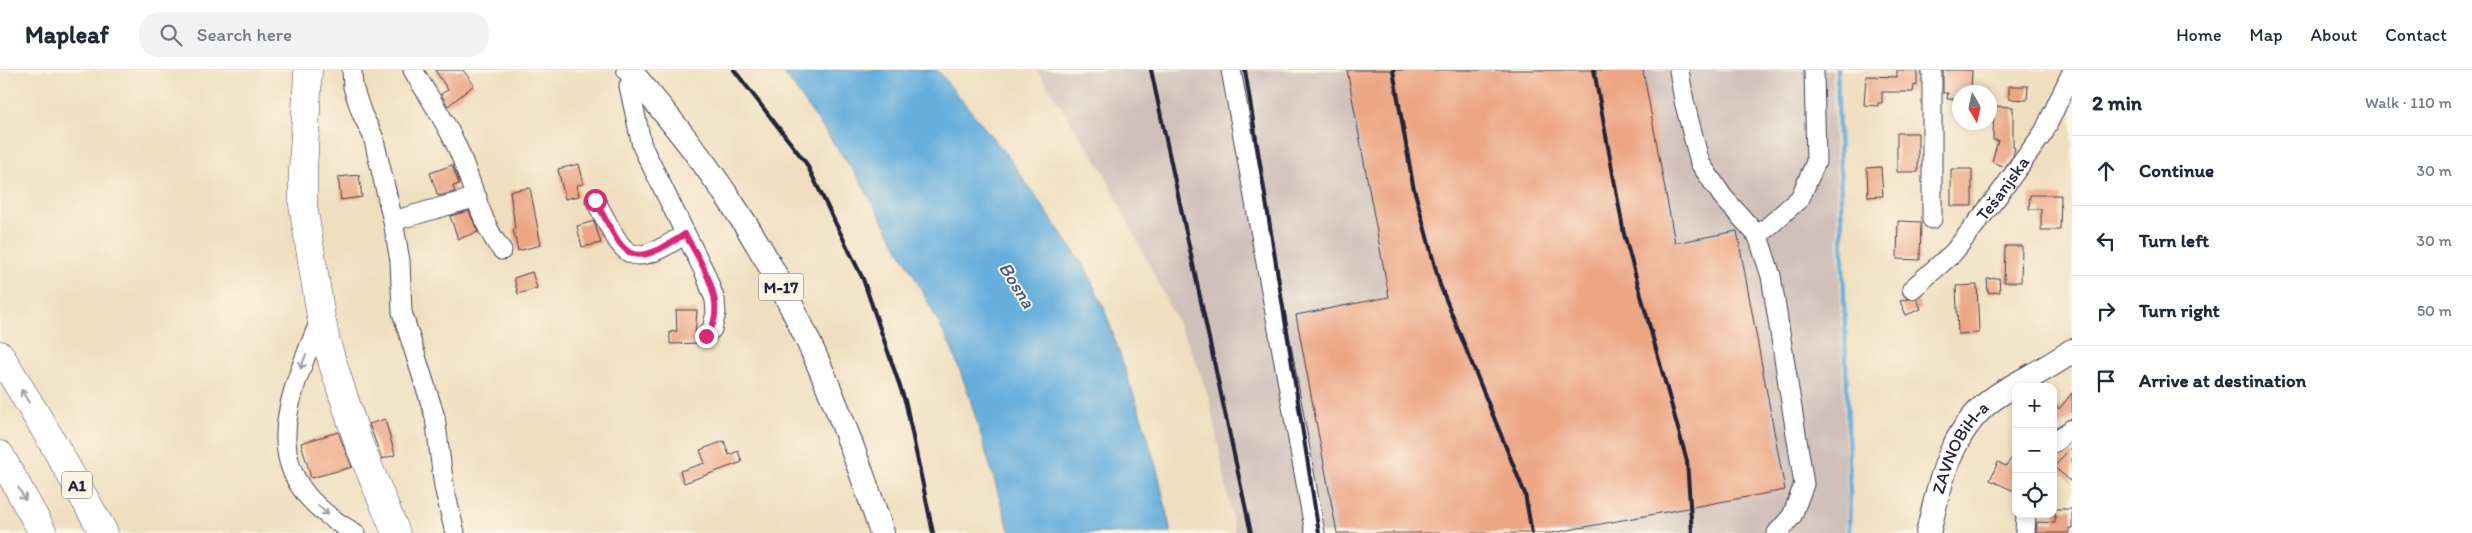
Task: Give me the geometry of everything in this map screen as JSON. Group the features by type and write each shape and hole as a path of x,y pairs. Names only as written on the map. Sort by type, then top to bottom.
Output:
{"highway":[{"path":"305,70 303,205 321,317 326,342 358,442 396,533"},
{"name":"A1","path":"0,355 104,533"},
{"path":"0,455 43,533"}],"main road":[{"name":"M-17","path":"633,75 675,124 732,203 781,286 827,382 882,533"},
{"name":"ZAVNOBiH-a","path":"1928,533 1945,466 1955,440 1968,423 1985,405 2000,394 2056,363 2072,351"}],"street":[{"path":"352,70 353,86 362,114 373,136 393,221 400,261 402,312 435,417 444,487 455,533"},
{"path":"413,70 440,111 457,146 493,239 502,250"},
{"path":"1232,70 1315,533"},
{"path":"1680,70 1684,101 1700,163 1723,197 1758,236 1771,276 1804,484 1792,516 1778,533"},
{"path":"1758,236 1800,198 1816,162 1814,70"},
{"path":"1932,70 1932,219"},
{"name":"Tešanjska","path":"1912,288 1953,253 1997,197 2044,132 2072,72"},
{"path":"633,75 629,86 642,146 705,273 715,300 716,313 712,329 706,336"},
{"path":"393,221 477,198"},
{"path":"595,200 623,250 631,255 652,253 685,234"},
{"path":"321,317 293,388 286,424 287,456 299,484 321,509 355,533"},
{"path":"2057,440 2072,429"},
{"path":"2025,533 2026,518"}],"shaded area":[{"path":"1037,70 1832,70 1847,500 1845,533 1235,533 1210,402 1194,356 1102,169"}],"water":[{"name":"Bosna","path":"782,70 937,70 1006,154 1086,269 1104,308 1145,428 1158,473 1171,533 1010,533 969,395 951,347 917,281 859,179"}],"building":[{"path":"435,70 463,70 474,85 448,106 441,94 448,90"},
{"path":"1347,70 1643,70 1675,243 1737,231 1785,490 1552,533 1337,533 1296,315 1389,297"},
{"path":"1897,70 1917,70 1917,86 1914,85 1913,92 1882,92 1882,103 1878,103 1878,106 1864,105 1866,76 1897,77"},
{"path":"1943,70 1972,70 1971,85 1952,85 1952,99 1947,99 1948,93 1943,93"},
{"path":"2009,86 2028,86 2027,100 2009,99"},
{"path":"1997,106 2013,107 2013,147 2015,148 2013,156 2005,167 1992,162 1998,140 1993,140 1993,130 1997,130"},
{"path":"1897,133 1918,133 1918,172 1897,172"},
{"path":"579,164 584,184 577,185 579,196 565,199 558,169"},
{"path":"452,165 459,184 453,186 455,192 438,196 430,173"},
{"path":"1881,167 1883,196 1868,197 1867,168"},
{"path":"1951,169 1972,169 1972,206 1951,206"},
{"path":"359,175 362,197 341,200 338,177"},
{"path":"530,188 541,245 518,251 513,229 515,229 510,191"},
{"path":"2030,195 2061,195 2060,230 2041,230 2041,209 2029,209"},
{"path":"469,211 478,232 458,239 450,216"},
{"path":"594,221 601,243 582,247 577,226"},
{"path":"1898,221 1921,222 1920,260 1897,259"},
{"path":"2005,246 2022,246 2021,282 2004,282"},
{"path":"532,272 537,288 518,294 514,278"},
{"path":"1999,278 2000,292 1988,293 1987,279"},
{"path":"1977,285 1979,333 1958,334 1956,286"},
{"path":"1917,299 1921,309 1906,315 1900,301"},
{"path":"676,310 697,310 695,337 698,343 670,344 670,332 677,331"},
{"path":"2072,393 2072,418 2057,427 2057,406 2059,409"},
{"path":"385,419 395,455 382,459 369,424"},
{"path":"338,432 352,467 311,478 301,443"},
{"path":"724,441 729,455 738,451 742,462 684,483 680,471 705,463 700,450"},
{"path":"2072,446 2072,482 2057,470 2057,464"},
{"path":"2012,458 2012,490 1990,480 1998,462 2006,466"},
{"path":"2057,509 2072,509 2072,528 2069,528 2069,533 2036,533 2037,522 2055,523"}],"waterway":[{"path":"1837,70 1850,492 1849,533"}],"railway":[{"path":"734,70 806,163 863,279 906,404 933,533"},
{"path":"1151,70 1251,533"},
{"path":"1245,70 1319,533"},
{"path":"1393,70 1413,185 1440,285 1525,494 1532,533"},
{"path":"1594,70 1624,234 1687,461 1692,533"}],"route":[{"path":"595,200 623,250 631,255 652,253 685,234 705,273 715,300 716,313 712,329 706,336"}]}
